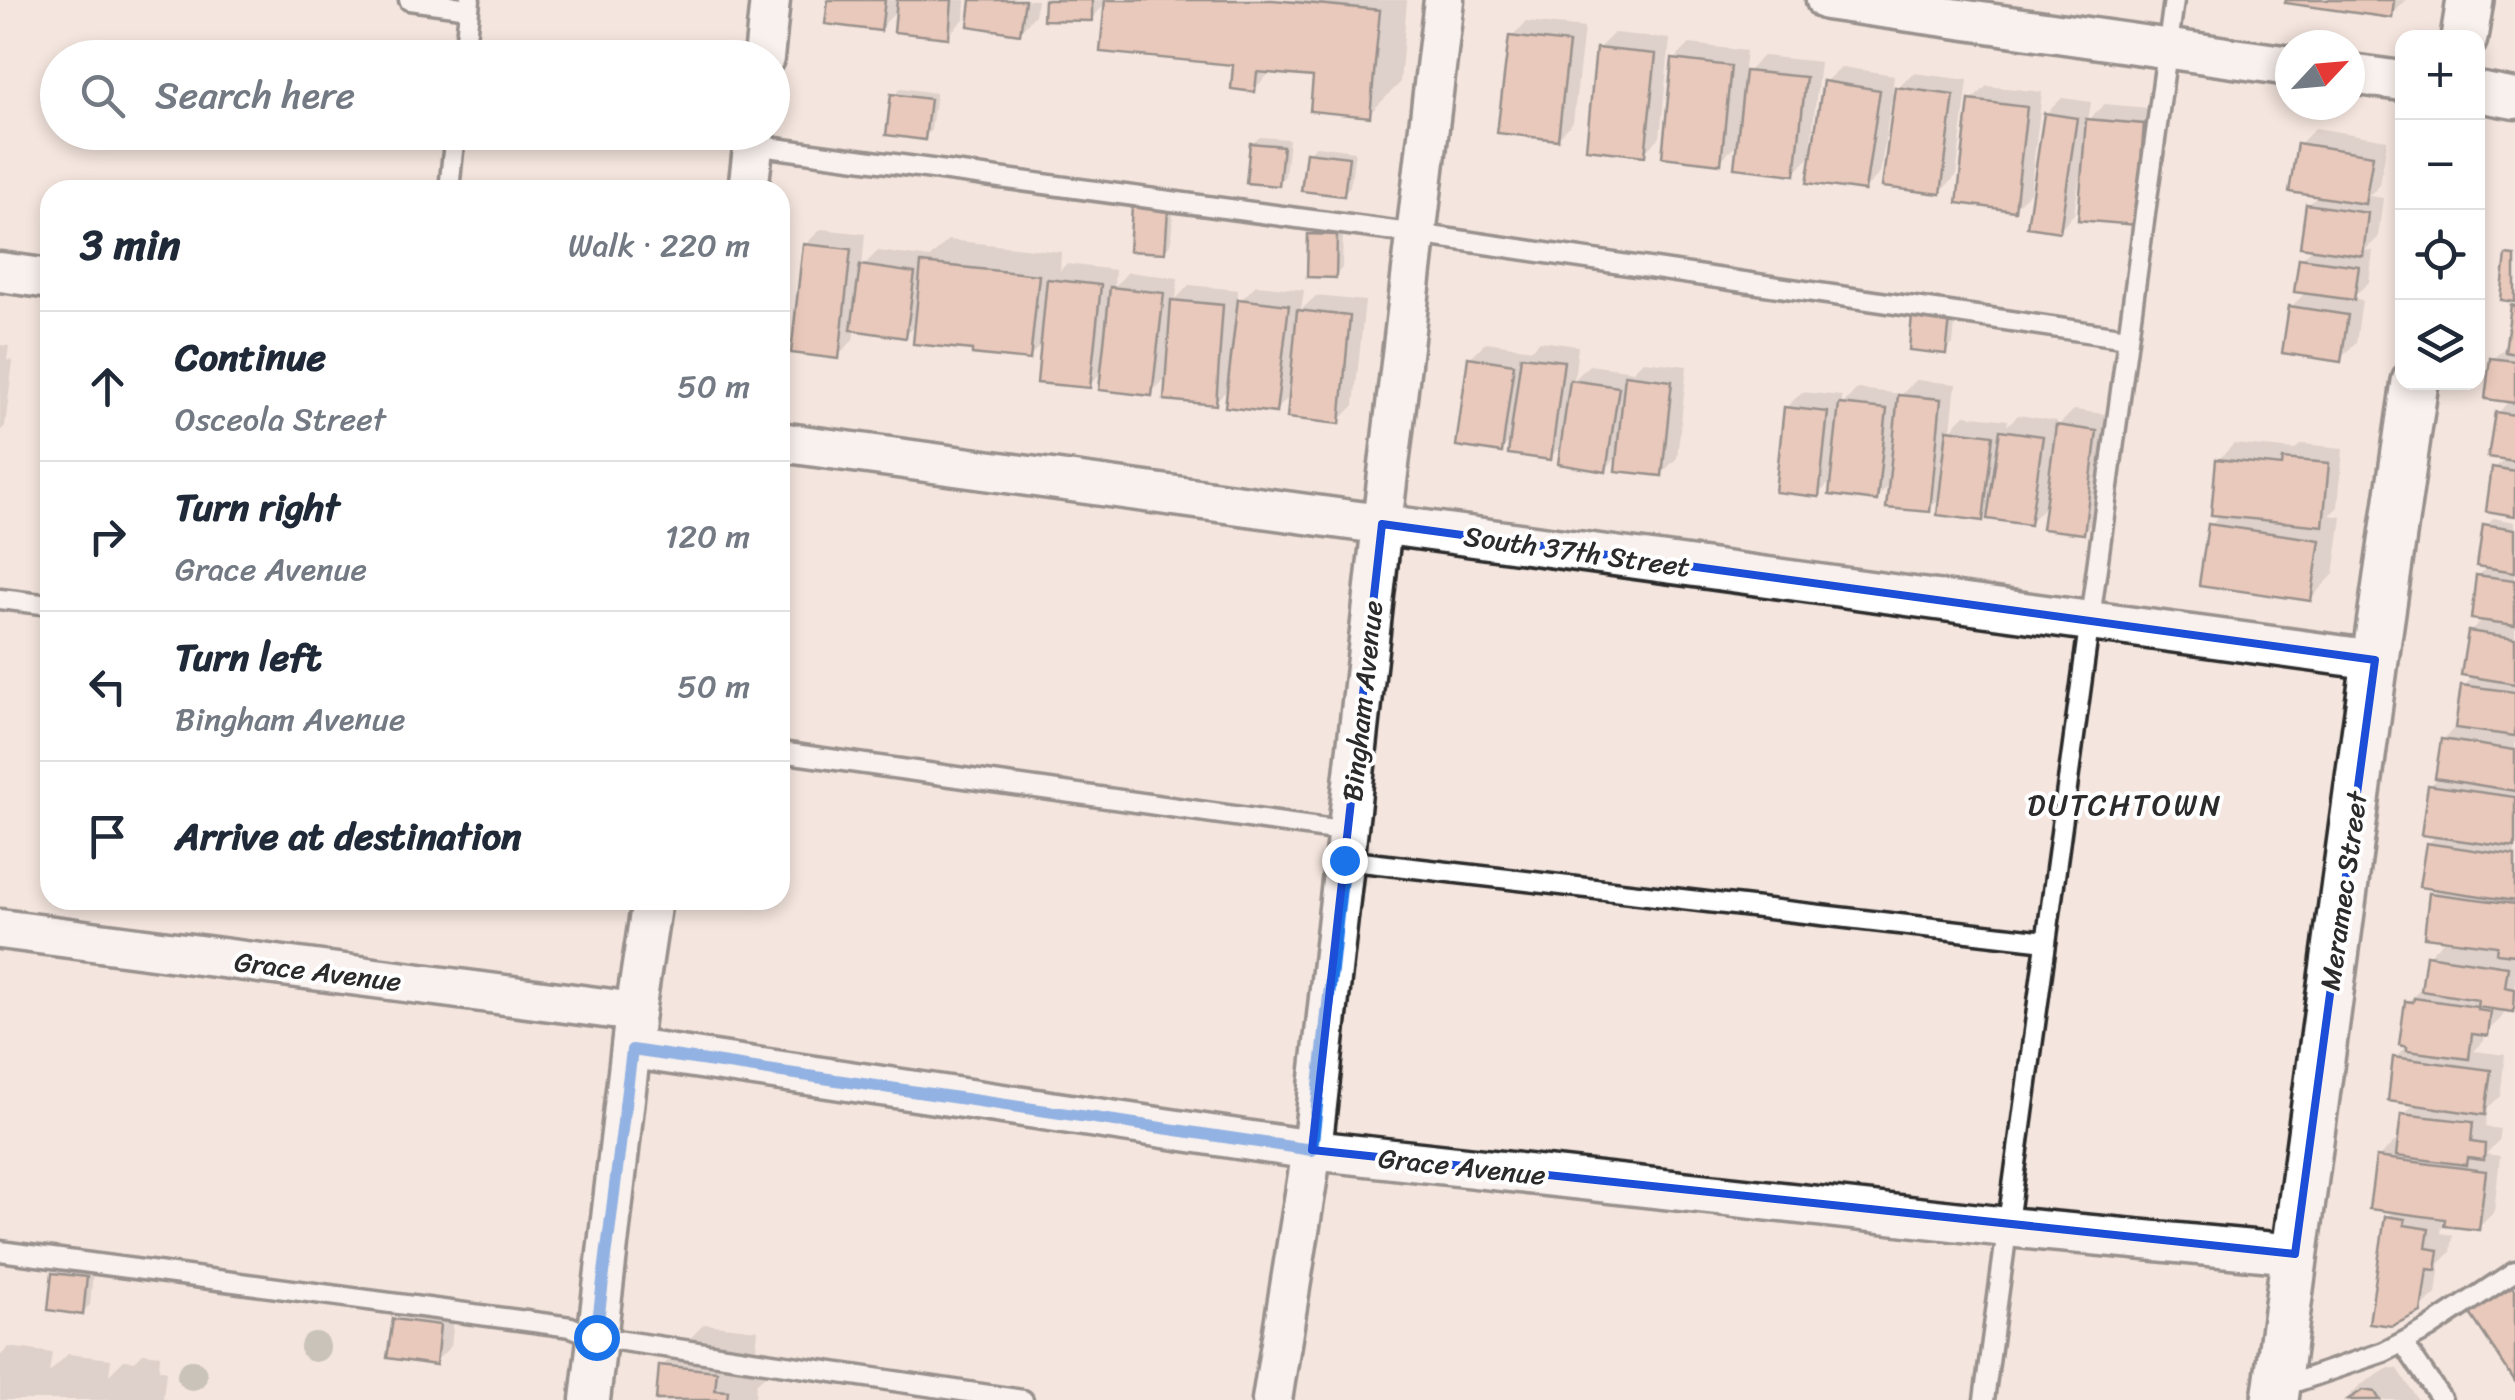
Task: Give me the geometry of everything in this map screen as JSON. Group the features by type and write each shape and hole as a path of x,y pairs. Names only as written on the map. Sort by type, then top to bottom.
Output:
{"street":[{"path":"766,40 770,0"},
{"name":"Bingham Avenue","path":"1272,1400 1312,1150 1444,0"},
{"path":"1826,0 2275,64"},
{"path":"2465,30 2470,0"},
{"path":"2365,76 2395,80"},
{"path":"2485,93 2515,99"},
{"path":"749,180 753,150"},
{"path":"0,272 40,278"},
{"name":"Meramec Street","path":"2276,1395 2413,390"},
{"name":"South 37th Street","path":"790,443 2374,660"},
{"path":"590,1400 651,910"},
{"name":"Grace Avenue","path":"0,929 636,1012"},
{"name":"Grace Avenue","path":"632,1050 1312,1150 2295,1254"}],"lane":[{"path":"408,0 470,4 466,40"},
{"path":"1984,1400 2174,0"},
{"path":"790,144 2127,338"},
{"path":"450,180 454,150"},
{"path":"0,599 40,604"},
{"path":"790,754 1346,846 2046,941"},
{"path":"0,1250 571,1327 596,1337 1024,1400"},
{"path":"2276,1395 2403,1343 2515,1271"},
{"path":"2403,1343 2442,1400"}],"highlighted area":[{"path":"1382,524 2375,660 2295,1254 1312,1150"}],"building":[{"path":"828,0 885,0 881,31 825,24"},
{"path":"897,0 952,0 949,38 894,32"},
{"path":"971,0 1025,0 1020,34 968,26"},
{"path":"1044,0 1092,0 1092,21 1043,20"},
{"path":"1105,0 1273,0 1380,10 1370,117 1310,111 1313,77 1257,72 1255,92 1231,89 1233,65 1100,52"},
{"path":"2394,0 2392,18 2285,3"},
{"path":"1509,36 1569,43 1558,140 1497,133"},
{"path":"1596,48 1656,54 1645,156 1586,149"},
{"path":"1672,59 1731,66 1721,164 1662,157"},
{"path":"1745,71 1806,77 1795,175 1734,168"},
{"path":"1823,81 1880,90 1865,191 1807,183"},
{"path":"1895,87 1954,95 1941,194 1882,187"},
{"path":"891,94 930,99 925,140 886,135"},
{"path":"1969,100 2027,107 2015,211 1957,203"},
{"path":"2044,113 2077,118 2060,232 2027,227"},
{"path":"2086,119 2144,124 2136,225 2078,220"},
{"path":"1250,143 1283,146 1279,186 1246,183"},
{"path":"2297,143 2373,155 2365,204 2289,192"},
{"path":"1306,152 1349,157 1344,196 1301,191"},
{"path":"2306,204 2368,213 2363,256 2300,247"},
{"path":"1132,207 1168,210 1165,253 1129,251"},
{"path":"1308,234 1337,235 1336,278 1307,277"},
{"path":"803,244 851,249 839,359 791,353"},
{"path":"2506,255 2515,256 2515,302 2501,300"},
{"path":"2299,258 2359,266 2354,300 2294,292"},
{"path":"921,263 1039,275 1030,360 913,344"},
{"path":"860,265 915,273 906,338 851,330"},
{"path":"1047,279 1101,285 1090,388 1037,383"},
{"path":"1110,287 1164,293 1152,396 1099,390"},
{"path":"1238,299 1289,305 1276,413 1225,407"},
{"path":"1171,300 1223,305 1216,405 1164,400"},
{"path":"2511,305 2515,306 2515,354 2505,352"},
{"path":"2289,306 2348,315 2341,362 2282,353"},
{"path":"1297,310 1350,316 1340,424 1287,418"},
{"path":"1912,315 1950,319 1946,354 1909,350"},
{"path":"1521,356 1564,361 1551,460 1508,454"},
{"path":"1468,357 1514,364 1502,453 1456,446"},
{"path":"2490,358 2515,361 2515,403 2485,399"},
{"path":"1625,375 1672,381 1662,476 1615,471"},
{"path":"1570,380 1619,387 1606,472 1558,464"},
{"path":"1898,395 1941,399 1930,512 1886,508"},
{"path":"1839,404 1887,409 1877,501 1829,495"},
{"path":"1784,407 1828,412 1819,497 1775,492"},
{"path":"2495,412 2515,415 2515,461 2488,457"},
{"path":"2056,425 2097,431 2084,534 2042,529"},
{"path":"1947,429 1993,435 1983,521 1937,515"},
{"path":"2000,430 2043,436 2030,525 1987,519"},
{"path":"2216,459 2282,466 2283,459 2329,463 2323,526 2211,515"},
{"path":"2492,467 2515,471 2515,516 2486,511"},
{"path":"2208,524 2320,540 2311,601 2199,585"},
{"path":"2483,524 2515,529 2515,572 2477,566"},
{"path":"2476,575 2515,580 2515,625 2471,619"},
{"path":"2468,631 2515,638 2515,684 2461,675"},
{"path":"2461,685 2515,692 2515,736 2455,728"},
{"path":"2441,739 2515,750 2515,791 2435,778"},
{"path":"2428,785 2515,797 2515,848 2421,835"},
{"path":"2426,843 2515,856 2515,901 2419,887"},
{"path":"2429,893 2515,904 2515,955 2496,953 2497,946 2424,937"},
{"path":"2426,955 2508,967 2505,987 2515,989 2514,1012 2477,1007 2478,1000 2421,991"},
{"path":"2414,998 2491,1012 2488,1036 2472,1034 2469,1059 2407,1051 2407,1047 2399,1045 2405,1001 2413,1002"},
{"path":"2393,1057 2491,1070 2485,1115 2388,1101"},
{"path":"2401,1114 2473,1122 2471,1142 2485,1144 2484,1160 2467,1158 2466,1165 2396,1156"},
{"path":"2376,1157 2486,1171 2479,1230 2444,1226 2445,1219 2369,1209"},
{"path":"2385,1216 2405,1219 2404,1225 2429,1229 2426,1248 2439,1250 2436,1270 2427,1269 2421,1312 2392,1326 2369,1323"},
{"path":"52,1273 87,1277 83,1315 48,1310"},
{"path":"2511,1284 2515,1289 2515,1381 2469,1312"},
{"path":"393,1319 440,1325 436,1365 387,1358"},
{"path":"659,1365 717,1371 715,1390 728,1391 727,1400 656,1400"},
{"path":"2363,1390 2375,1392 2380,1400 2347,1400"}],"district":[{"name":"DUTCHTOWN","path":"2125,805"}],"route":[{"path":"596,1337 632,1050 1312,1150 1344,860"}]}
